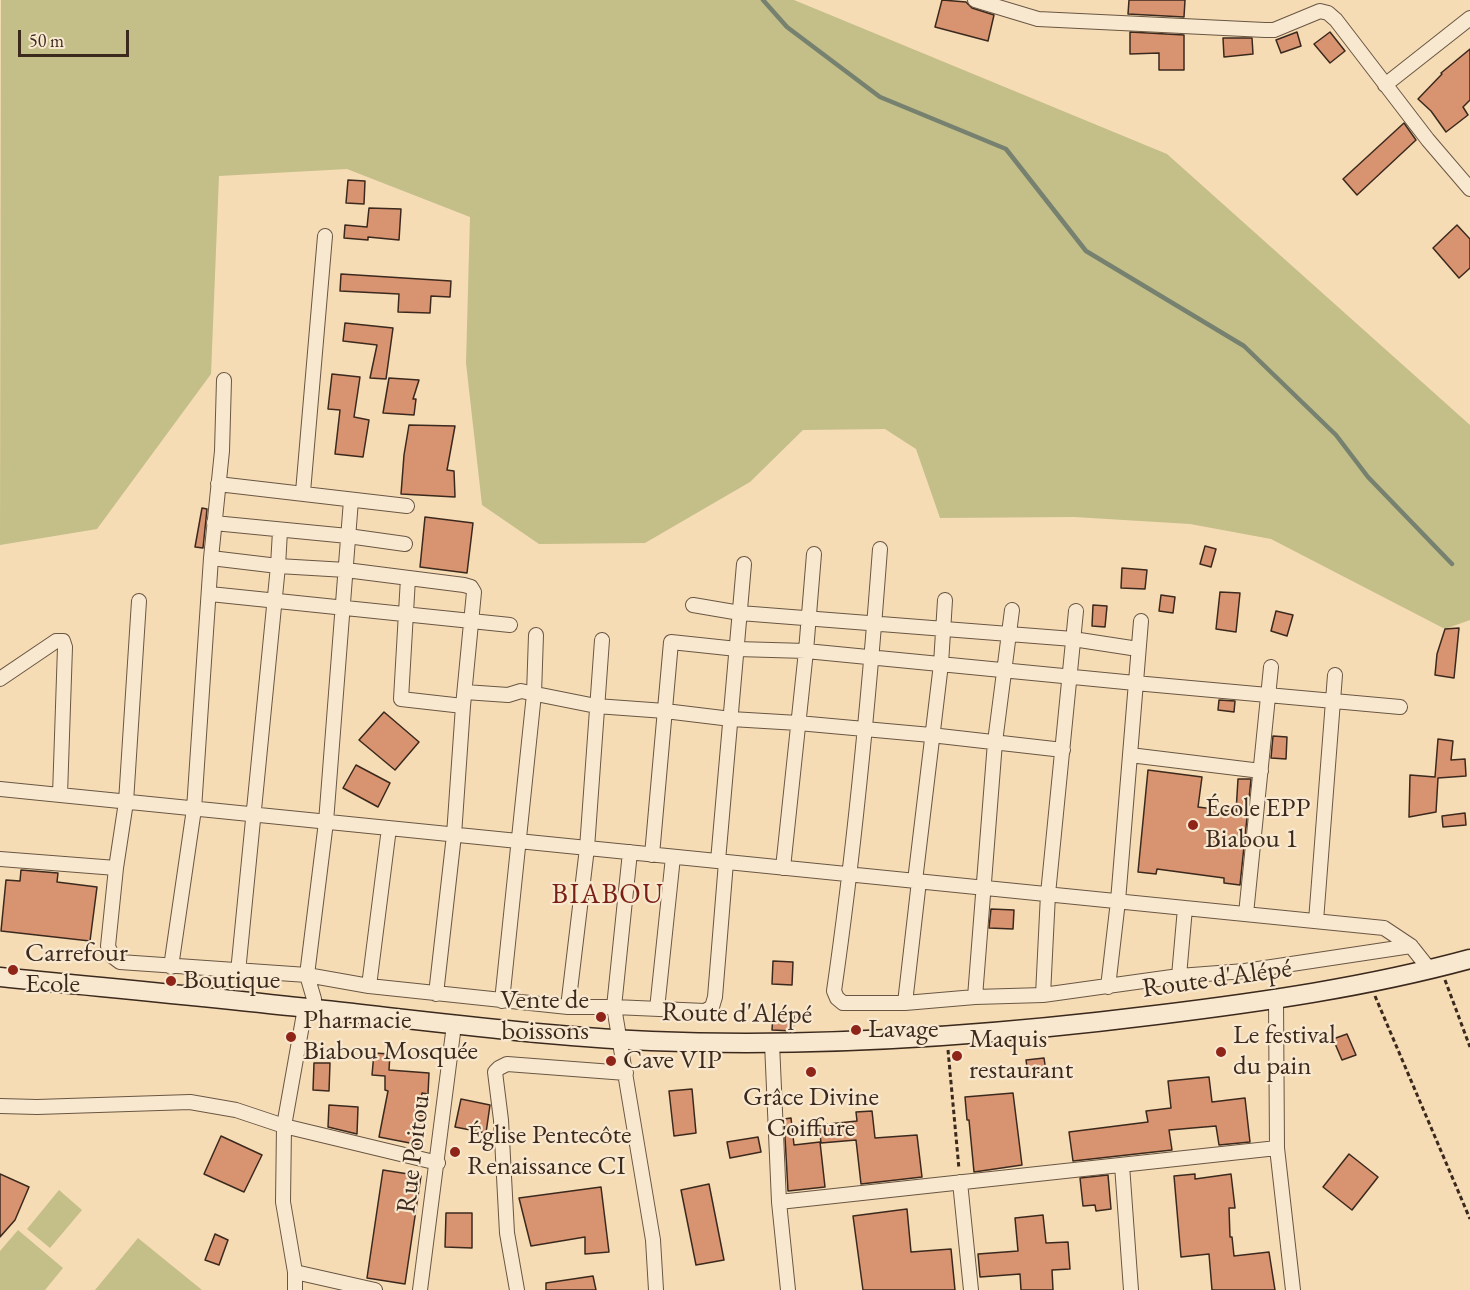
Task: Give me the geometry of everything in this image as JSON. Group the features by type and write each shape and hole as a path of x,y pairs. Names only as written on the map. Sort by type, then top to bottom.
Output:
{"main road":[{"name":"Route d'Alépé","path":"0,977 546,1034 620,1039 772,1043 848,1042 947,1036 1103,1022 1276,1000 1369,983 1470,959"}],"street":[{"path":"975,0 1038,19 1265,30 1274,30 1320,11 1328,13 1336,20 1385,85 1470,189"},
{"path":"1385,85 1470,18"},
{"path":"303,492 325,236"},
{"path":"171,967 194,809 211,558 222,452 224,380"},
{"path":"218,484 303,492 407,506"},
{"path":"295,1290 295,1272 283,1203 284,1126 309,1009 314,999 307,975 326,822 351,500"},
{"path":"214,523 405,544"},
{"path":"238,972 280,531"},
{"path":"880,549 872,658 850,874 834,991 843,1003 905,1003 975,997 1043,995 1179,976 1255,969 1411,946"},
{"path":"783,868 814,554"},
{"path":"211,558 408,578 471,587 474,592 454,835 436,994"},
{"path":"139,601 126,802 116,868 109,951 120,962 307,975 369,986 568,1007 705,1011 712,1007 715,997 731,719 744,564"},
{"path":"408,578 401,699 463,706"},
{"path":"210,594 510,626"},
{"path":"905,1003 931,735 941,664 945,600"},
{"path":"693,605 740,614 875,622 1073,639 1138,650"},
{"path":"975,997 995,742 1012,610"},
{"path":"1043,995 1048,894 1076,611"},
{"path":"1108,987 1118,901 1141,621"},
{"path":"502,1001 534,694 536,634"},
{"path":"568,1007 587,848 602,639"},
{"path":"0,679 56,640 63,641 65,647 60,795"},
{"path":"652,855 671,642 736,649 806,651 1004,669 1135,684 1400,707"},
{"path":"1246,914 1270,667"},
{"path":"1316,921 1335,675"},
{"path":"465,692 508,695 521,691 596,706 931,735 1063,750"},
{"path":"1130,754 1261,771"},
{"path":"0,789 1384,928 1411,946 1435,968"},
{"path":"369,986 389,828"},
{"path":"630,852 614,1007 653,1240 656,1290"},
{"path":"657,1010 673,857"},
{"path":"0,859 116,868"},
{"path":"1179,976 1185,908"},
{"path":"1276,1000 1277,1148 1293,1290"},
{"name":"Rue Poitou","path":"420,1290 454,1025"},
{"path":"772,1043 779,1202 788,1290"},
{"path":"517,1290 507,1233 501,1120 495,1072 507,1064 626,1073"},
{"path":"0,1106 190,1102 236,1110 284,1126 438,1162"},
{"path":"779,1202 1277,1148"},
{"path":"1122,1165 1131,1290"},
{"path":"960,1182 971,1290"},
{"path":"295,1272 375,1290"}],"path":[{"path":"1435,968 1470,1047"},
{"path":"1369,983 1470,1219"},
{"path":"947,1036 960,1182"}],"shaded area":[{"path":"1,0 794,0 1167,154 1470,425 1470,620 1445,629 1271,539 1190,524 1074,517 940,518 916,449 885,429 803,430 750,482 645,543 539,544 482,505 466,363 470,217 347,169 219,176 211,374 97,529 0,545"},
{"path":"59,1190 82,1210 50,1248 27,1229"},
{"path":"18,1230 63,1268 45,1290 0,1290 0,1251"},
{"path":"138,1238 202,1290 95,1290"}],"building":[{"path":"942,0 966,2 972,8 994,15 988,41 935,27"},
{"path":"1129,0 1185,0 1184,17 1128,14"},
{"path":"1130,32 1184,35 1184,70 1159,70 1159,53 1130,54"},
{"path":"1297,32 1301,46 1281,53 1276,40"},
{"path":"1330,32 1345,51 1330,63 1314,44"},
{"path":"1223,38 1252,38 1253,54 1224,57"},
{"path":"1470,49 1470,100 1463,107 1468,115 1446,132 1431,111 1418,99 1441,73"},
{"path":"1404,123 1416,140 1357,195 1343,179"},
{"path":"348,180 365,181 364,204 346,203"},
{"path":"369,208 401,209 399,240 368,237 368,240 344,238 345,225 367,227"},
{"path":"1457,225 1470,239 1470,268 1459,278 1433,248"},
{"path":"341,274 451,281 450,297 431,296 430,313 398,312 399,294 340,291"},
{"path":"345,323 393,328 386,379 370,378 377,345 343,341"},
{"path":"332,374 360,377 354,417 369,420 363,457 335,454 340,410 328,409"},
{"path":"389,378 419,380 413,399 416,399 414,415 383,413"},
{"path":"409,425 455,426 447,470 454,471 455,497 401,494"},
{"path":"202,508 207,509 203,548 195,547"},
{"path":"425,517 473,523 467,573 420,567"},
{"path":"1205,546 1216,549 1211,567 1200,564"},
{"path":"1122,568 1147,570 1145,589 1121,588"},
{"path":"1220,592 1240,593 1236,632 1216,629"},
{"path":"1161,595 1175,597 1173,613 1159,611"},
{"path":"1093,605 1107,606 1105,627 1092,626"},
{"path":"1276,611 1293,615 1287,636 1271,631"},
{"path":"1459,628 1454,678 1435,675 1437,654 1445,629"},
{"path":"1219,700 1235,701 1234,712 1218,710"},
{"path":"384,712 419,742 395,770 359,740"},
{"path":"1273,736 1287,737 1286,759 1271,758"},
{"path":"1438,739 1453,741 1451,760 1465,759 1466,776 1438,778 1436,812 1409,817 1410,775 1435,777"},
{"path":"356,765 390,783 378,807 343,788"},
{"name":"École EPP Biabou 1","path":"1148,770 1202,777 1198,807 1236,812 1238,779 1251,779 1240,885 1224,883 1224,878 1157,869 1156,874 1138,872"},
{"path":"1465,813 1466,825 1443,827 1442,816"},
{"path":"21,870 58,873 57,882 97,887 90,941 1,931 6,880 20,881"},
{"path":"991,909 1014,910 1013,929 989,928"},
{"path":"773,961 793,962 792,985 772,984"},
{"path":"773,1015 794,1016 793,1031 772,1030"},
{"path":"1347,1034 1356,1055 1342,1060 1333,1039"},
{"path":"374,1053 390,1054 389,1070 429,1073 428,1094 422,1093 419,1115 426,1116 420,1145 379,1137 388,1091 385,1090 385,1076 372,1075"},
{"path":"1044,1058 1046,1071 1028,1074 1026,1060"},
{"path":"314,1063 330,1063 329,1091 313,1090"},
{"path":"1209,1077 1212,1102 1245,1098 1250,1142 1219,1145 1216,1126 1169,1130 1172,1150 1073,1161 1069,1132 1148,1122 1146,1111 1171,1108 1168,1081"},
{"path":"692,1089 696,1133 674,1136 669,1091"},
{"path":"1013,1093 1022,1165 974,1172 965,1097"},
{"path":"461,1099 490,1105 486,1133 455,1127"},
{"path":"329,1105 358,1107 357,1134 328,1127"},
{"path":"872,1111 875,1138 917,1135 922,1177 861,1184 856,1140 821,1143 819,1125 857,1121 856,1112"},
{"path":"791,1118 794,1145 820,1142 825,1187 788,1191 784,1119"},
{"path":"221,1136 262,1155 244,1192 204,1174"},
{"path":"758,1137 761,1152 730,1158 727,1142"},
{"path":"1349,1154 1378,1177 1352,1210 1323,1187"},
{"path":"383,1170 421,1176 405,1284 367,1278"},
{"path":"0,1174 29,1187 15,1220 0,1237"},
{"path":"1195,1174 1195,1179 1231,1174 1235,1208 1229,1208 1230,1237 1232,1237 1234,1256 1269,1252 1275,1290 1212,1290 1209,1254 1181,1257 1174,1176"},
{"path":"1108,1175 1111,1209 1096,1211 1095,1205 1083,1206 1080,1178"},
{"path":"709,1184 724,1260 696,1265 681,1190"},
{"path":"601,1187 609,1252 585,1254 585,1237 531,1246 519,1198"},
{"path":"907,1209 911,1252 951,1249 955,1290 863,1290 853,1216"},
{"path":"446,1213 472,1213 472,1248 445,1247"},
{"path":"1043,1215 1046,1243 1068,1242 1070,1269 1052,1270 1053,1290 1021,1290 1020,1274 980,1277 978,1254 1018,1251 1015,1218"},
{"path":"215,1234 228,1240 219,1265 205,1260"},
{"path":"593,1276 596,1290 546,1290 546,1283"}],"waterway":[{"path":"763,0 787,27 880,97 1006,149 1086,251 1244,346 1336,435 1368,477 1452,564"}],"place":[{"name":"École EPP Biabou 1","path":"1193,825"},
{"name":"Carrefour Ecole","path":"13,970"},
{"name":"Boutique","path":"171,981"},
{"name":"Vente de boissons","path":"601,1017"},
{"name":"Lavage","path":"856,1030"},
{"name":"Pharmacie Biabou Mosquée","path":"291,1037"},
{"name":"Le festival du pain","path":"1221,1052"},
{"name":"Maquis restaurant","path":"957,1056"},
{"name":"Cave VIP","path":"611,1061"},
{"name":"Grâce Divine Coiffure","path":"811,1072"},
{"name":"Église Pentecôte Renaissance CI","path":"455,1152"}],"district":[{"name":"BIABOU","path":"608,895"}]}
